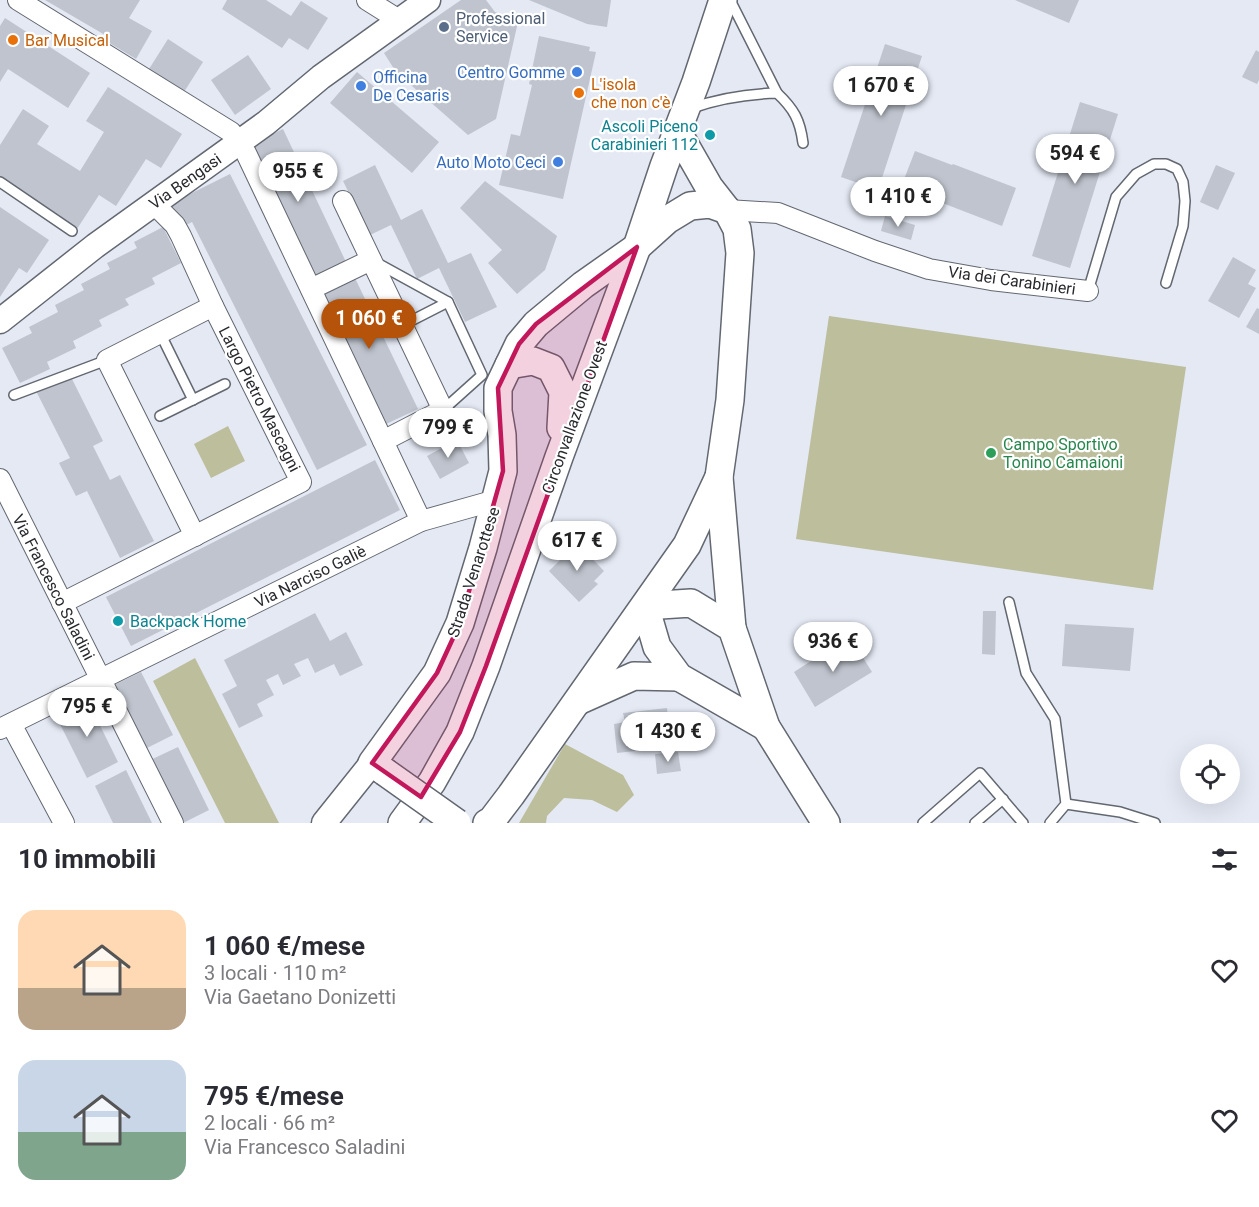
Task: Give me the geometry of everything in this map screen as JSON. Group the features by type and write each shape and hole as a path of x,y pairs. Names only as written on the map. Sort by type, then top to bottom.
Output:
{"main road":[{"name":"Circonvallazione Ovest","path":"402,823 432,782 460,732 486,666 559,457 637,248 723,0"},
{"path":"681,121 709,187 727,210 737,229 740,253 730,400 719,477 732,628 766,727 826,823"},
{"name":"Strada Venarottese","path":"379,767 437,673 460,623 503,471 498,388 519,344 536,324 583,285 637,248 667,220 690,206 710,204 727,210"},
{"path":"509,365 533,361 551,368 563,392 559,457"},
{"path":"487,823 492,820 511,795 687,545 719,477"},
{"path":"645,606 691,603 732,628"},
{"path":"645,606 657,647 679,677 766,727"},
{"path":"577,702 634,676 679,677"},
{"path":"379,767 457,823"}],"street":[{"path":"18,0 231,132 239,142 421,521"},
{"path":"367,0 399,20"},
{"name":"Via Bengasi","path":"0,321 95,246 266,123 321,76 428,0"},
{"path":"343,201 444,410 383,441"},
{"name":"Largo Pietro Mascagni","path":"62,603 301,482 175,225 154,204"},
{"name":"Via dei Carabinieri","path":"727,210 778,213 875,251 929,268 992,280 1088,291"},
{"path":"311,289 371,260"},
{"name":"Largo Pietro Mascagni","path":"107,360 213,306"},
{"path":"107,360 195,536"},
{"name":"Via Francesco Saladini","path":"0,480 173,823"},
{"name":"Via Narciso Galiè","path":"5,727 421,521 496,500"},
{"path":"5,727 64,823"},
{"path":"324,823 379,767"}],"lane":[{"path":"730,0 777,93 789,104 797,116 803,143"},
{"path":"681,121 710,102 750,94 777,93"},
{"name":"Via dei Carabinieri","path":"1088,291 1116,197 1136,174 1154,164 1166,164 1177,170 1184,182 1183,226 1166,283"},
{"path":"0,182 72,231"},
{"path":"371,260 448,302 483,375 444,410"},
{"path":"403,325 448,302"},
{"path":"160,333 193,400"},
{"path":"14,395 107,360"},
{"path":"160,416 225,384"},
{"path":"1009,602 1026,673 1055,719 1066,804 1050,823"},
{"path":"923,823 980,773 1023,823"},
{"path":"975,823 1003,799"},
{"path":"1066,804 1120,812 1155,823"}],"highlighted area":[{"path":"637,247 486,666 460,732 421,797 372,763 437,673 460,623 503,471 498,388 519,344 536,324"}],"green space":[{"name":"Campo Sportivo Tonino Camaioni","path":"829,316 1186,367 1153,590 796,539"},
{"path":"228,426 245,461 211,478 194,444"},
{"path":"195,658 279,823 225,823 153,681"},
{"path":"565,744 623,775 634,795 617,812 592,800 564,798 547,816 546,823 519,823"}],"building":[{"path":"45,0 140,0 129,18 152,31 136,59 103,39 105,35"},
{"path":"227,0 266,0 291,16 301,1 328,18 308,50 289,38 282,48 222,9"},
{"path":"461,0 486,0 495,12 518,22 496,119 468,135 396,72 384,53"},
{"path":"529,0 611,0 607,27 587,24"},
{"path":"1015,0 1079,0 1069,23"},
{"path":"5,18 90,73 68,108 8,69 0,82 0,26"},
{"path":"539,36 590,47 589,51 596,52 563,199 499,185 511,134 520,136 532,85 529,84"},
{"path":"168,39 203,62 184,92 149,69"},
{"path":"885,44 922,56 878,190 841,177"},
{"path":"1256,50 1259,52 1257,84 1242,77"},
{"path":"248,55 271,89 235,115 211,80"},
{"path":"357,72 439,142 412,173 330,103"},
{"path":"108,87 182,134 161,168 146,159 116,206 99,195 77,229 0,180 0,145 23,109 49,126 37,144 80,171 104,132 86,121"},
{"path":"1080,102 1118,114 1070,268 1032,256"},
{"path":"283,129 346,262 313,278 249,145"},
{"path":"915,151 1016,188 1002,226 901,187"},
{"path":"375,165 401,220 422,209 448,263 471,253 497,307 465,322 439,268 417,279 391,225 370,235 343,181"},
{"path":"1216,165 1235,173 1218,210 1200,202"},
{"path":"230,174 367,445 317,470 192,222 182,227 170,204"},
{"path":"485,181 557,236 545,270 517,294 488,263 502,250 460,208"},
{"path":"0,207 49,240 27,273 19,268 0,297"},
{"path":"885,216 915,225 911,240 881,231"},
{"path":"163,227 181,263 152,278 155,284 125,299 129,305 99,320 102,326 73,341 76,348 47,362 50,369 20,383 2,348 32,333 29,327 58,312 55,305 84,290 81,284 110,269 107,263 137,248 134,242"},
{"path":"1233,257 1256,270 1248,284 1256,288 1239,318 1208,301"},
{"path":"354,276 418,409 384,425 320,292"},
{"path":"1257,308 1259,309 1259,334 1246,327"},
{"path":"70,375 103,441 93,446 110,480 120,475 154,541 120,558 87,491 76,496 59,463 70,458 36,391"},
{"path":"457,440 469,463 440,479 427,456"},
{"path":"375,460 400,510 131,646 106,597"},
{"path":"577,543 604,571 594,581 598,584 579,602 549,571"},
{"path":"983,611 996,611 995,655 982,654"},
{"path":"315,613 330,641 346,632 363,665 340,676 334,664 315,673 308,658 294,664 301,676 283,685 278,674 266,680 274,695 257,704 263,716 239,728 222,694 237,686 224,660"},
{"path":"1065,624 1134,628 1130,671 1062,666"},
{"path":"852,640 872,672 815,707 794,672 828,650 830,653"},
{"path":"141,672 173,735 141,751 110,687"},
{"path":"87,699 118,762 87,778 55,714"},
{"path":"667,708 671,747 617,753 614,724 625,722 623,713"},
{"path":"178,747 209,810 183,823 146,762"},
{"path":"678,752 681,771 657,774 655,754"},
{"path":"126,770 152,823 113,823 95,786"}],"place":[{"name":"Professional Service","path":"444,27"},
{"name":"Bar Musical","path":"13,40"},
{"name":"Centro Gomme","path":"577,72"},
{"name":"Officina De Cesaris","path":"361,86"},
{"name":"L'isola che non c'è","path":"579,93"},
{"name":"Ascoli Piceno Carabinieri 112","path":"710,135"},
{"name":"Auto Moto Ceci","path":"558,162"},
{"name":"Campo Sportivo Tonino Camaioni","path":"991,453"},
{"name":"Backpack Home","path":"118,621"}]}
